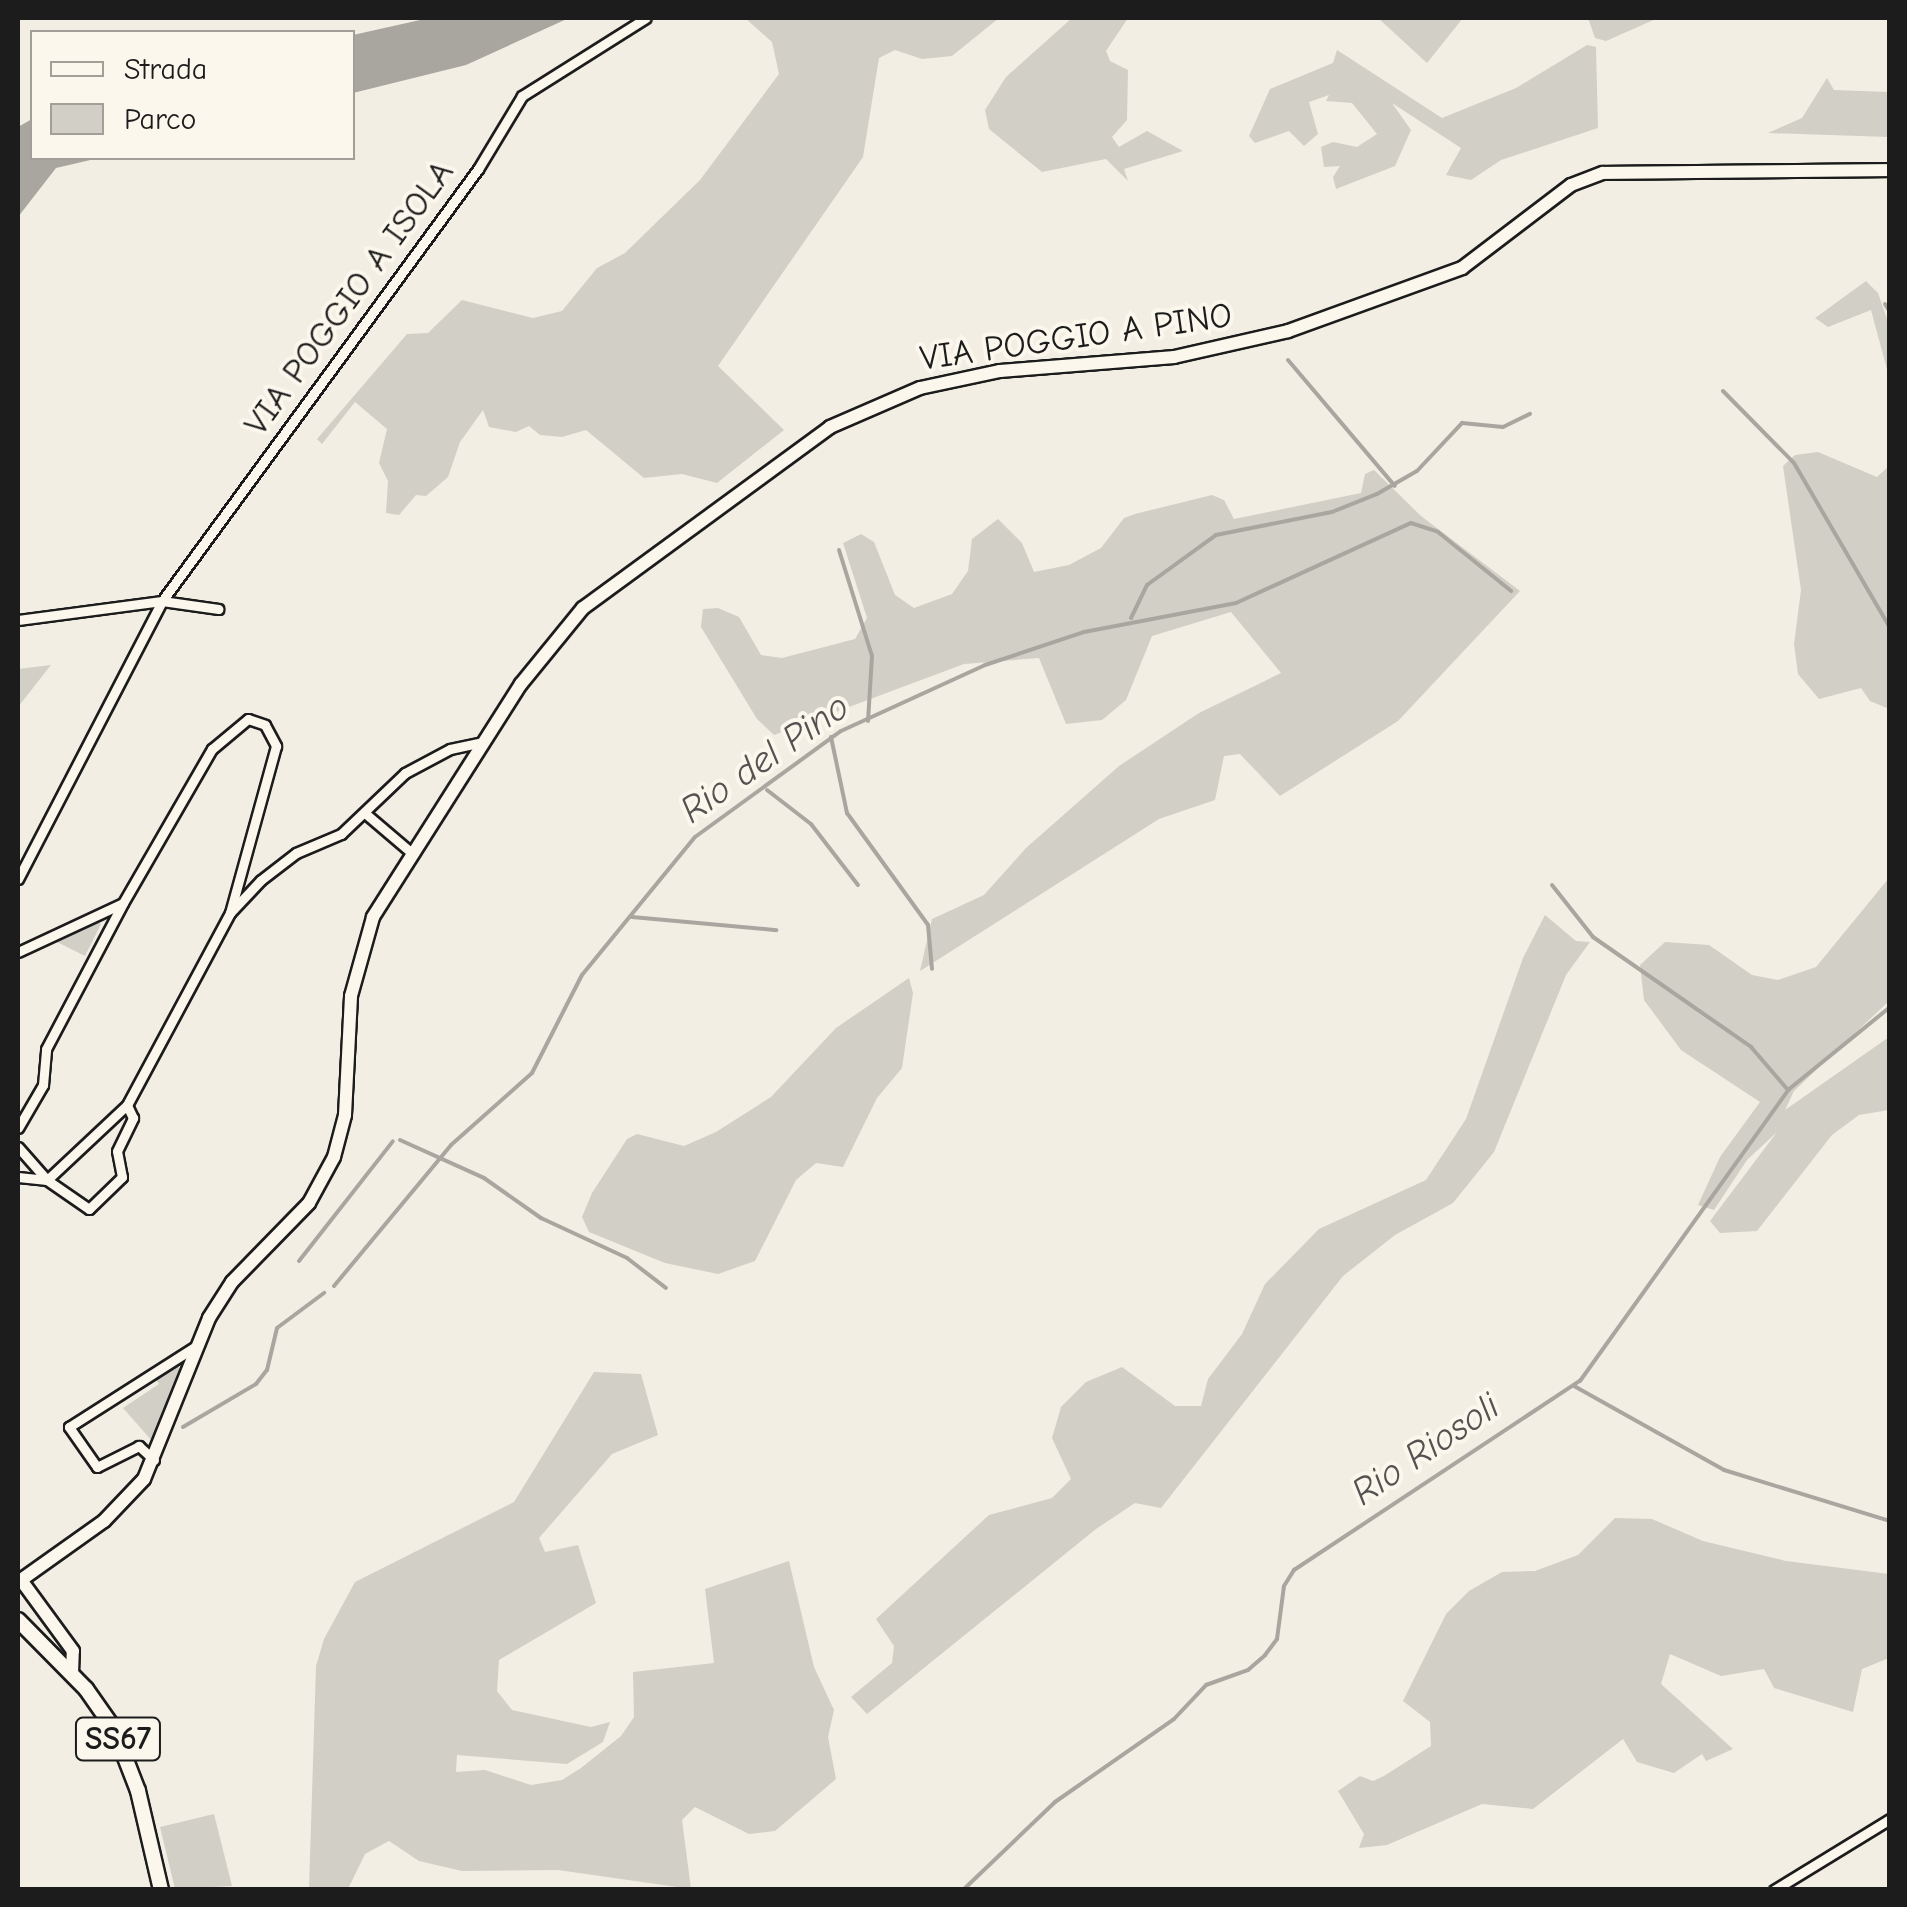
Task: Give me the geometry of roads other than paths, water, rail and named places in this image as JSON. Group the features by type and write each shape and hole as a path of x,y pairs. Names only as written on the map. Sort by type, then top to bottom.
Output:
{"main road":[{"name":"SS67","path":"18,1620 99,1704 122,1746 161,1890"}],"street":[{"name":"VIA POGGIO A ISOLA","path":"18,879 162,601 478,169 522,96 646,18"},
{"name":"VIA POGGIO A PINO","path":"19,1578 104,1521 154,1460 196,1346 232,1282 309,1202 334,1156 345,1114 360,948 483,742 552,640 583,608 830,427 868,406 1000,371 1174,357 1288,331 1462,268 1572,186 1602,174 1890,170"},
{"path":"18,620 162,601 218,608"},
{"path":"18,1128 43,1085 46,1049 123,903 212,749 248,719 265,725 276,746 230,913 127,1105 47,1180 18,1177"},
{"path":"230,913 279,864 341,834 404,774 450,749 483,742"},
{"path":"366,814 413,854"},
{"path":"18,952 123,903"},
{"path":"18,1148 47,1180 82,1208 96,1206 122,1177 118,1150 133,1118 127,1105"},
{"path":"154,1460 140,1446 97,1467 69,1428 196,1346"},
{"path":"19,1578 64,1634 76,1659 72,1674"},
{"path":"1774,1890 1890,1818"}],"waterway":[{"path":"1885,304 1890,312"},
{"path":"1288,360 1395,486"},
{"path":"1723,391 1794,463 1890,628"},
{"name":"Rio del Pino","path":"1131,618 1147,585 1216,535 1332,512 1377,494 1417,471 1462,423 1503,427 1530,414"},
{"name":"Rio del Pino","path":"334,1286 451,1145 532,1073 582,975 695,837 841,731 985,665 1084,632 1236,603 1411,523 1438,532 1511,591"},
{"path":"839,550 872,656 868,721"},
{"path":"831,737 847,813 928,925 932,969"},
{"path":"767,790 811,824 858,885"},
{"path":"1552,885 1593,937 1751,1047 1788,1090"},
{"path":"632,917 776,930"},
{"name":"Rio Riosoli","path":"963,1890 1055,1802 1174,1719 1206,1685 1248,1670 1265,1655 1277,1639 1284,1586 1294,1570 1580,1381 1788,1090 1890,1007"},
{"path":"400,1140 484,1178 541,1218 627,1258 666,1288"},
{"path":"299,1261 393,1141"},
{"name":"Rio del Pino","path":"183,1427 256,1384 267,1370 277,1328 324,1293"},
{"path":"1574,1386 1724,1470 1890,1521"}]}
